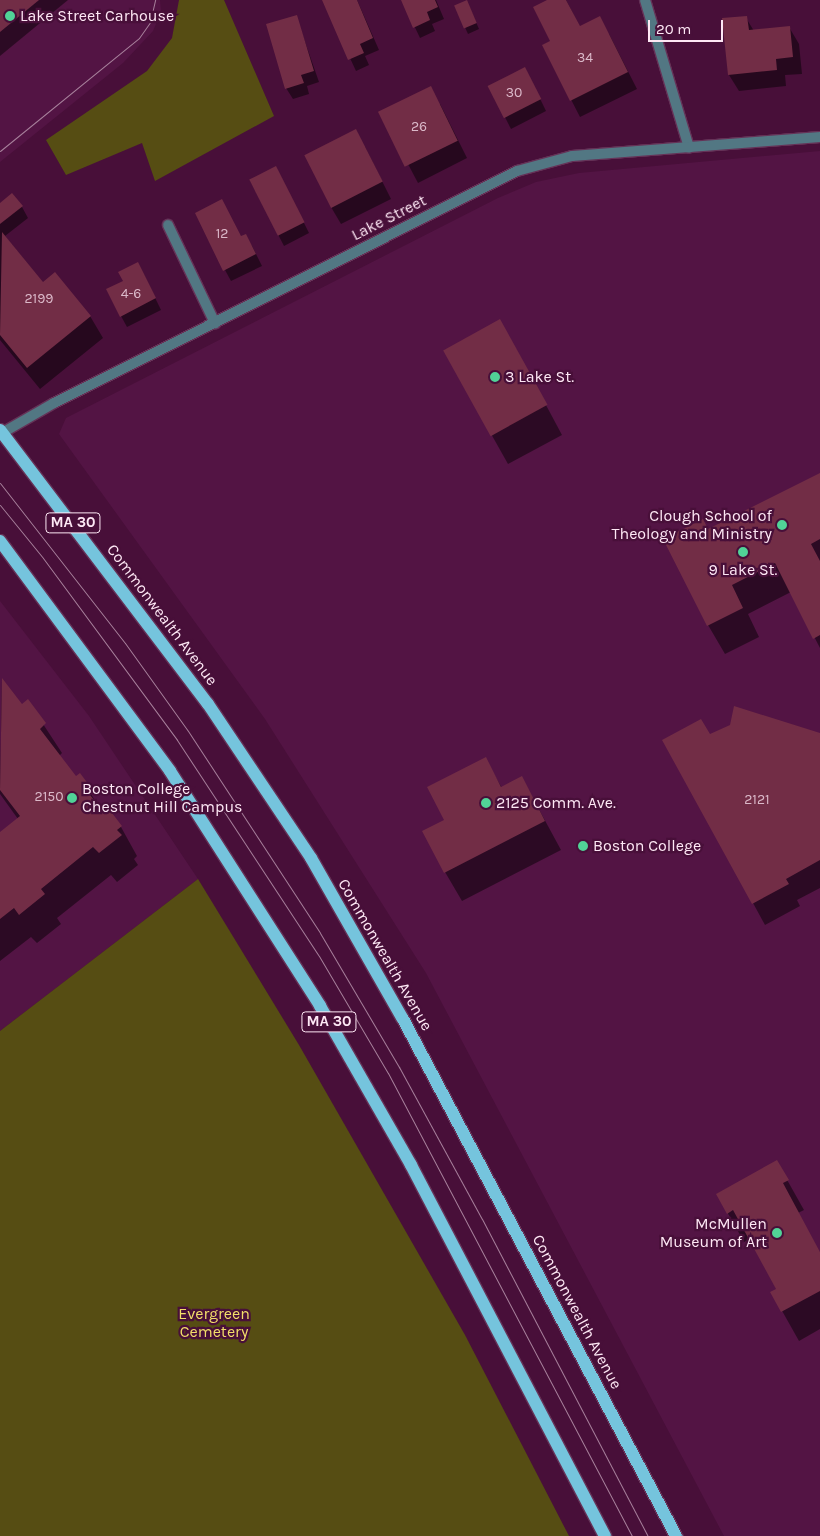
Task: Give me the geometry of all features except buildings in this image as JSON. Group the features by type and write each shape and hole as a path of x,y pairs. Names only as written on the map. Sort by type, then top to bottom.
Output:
{"main road":[{"name":"Commonwealth Avenue","path":"1,432 179,664 261,780 311,858 403,1018 676,1536"},
{"name":"MA 30","path":"0,541 170,771 320,1006 411,1165 605,1536"}],"street":[{"path":"645,0 689,148"},
{"name":"Lake Street","path":"1,432 54,403 517,171 572,156 820,137"},
{"path":"168,225 215,323"}],"shaded area":[{"path":"0,0 160,0 161,12 153,31 123,63 0,162"},
{"name":"Boston College","path":"820,151 820,1536 724,1536 426,973 265,719 59,434 66,418 498,198 536,182 579,173"},
{"name":"Boston College Chestnut Hill Campus","path":"0,601 89,716 198,879 0,1031"}],"green space":[{"path":"179,0 224,0 274,116 155,181 142,143 66,175 46,140 147,71 172,38"},
{"name":"Evergreen Cemetery","path":"198,879 299,1045 465,1335 569,1536 0,1536 0,1031"}],"tram line":[{"path":"0,151 139,38 150,22 155,0"},
{"path":"0,483 125,643 188,731 320,933 399,1067 482,1219 648,1536"},
{"path":"0,505 43,558 177,740 319,956 388,1073 632,1536"}],"place":[{"name":"Lake Street Carhouse","path":"10,16"},
{"name":"3 Lake St.","path":"495,377"},
{"name":"Clough School of Theology and Ministry","path":"782,525"},
{"name":"9 Lake St.","path":"743,552"},
{"name":"Boston College Chestnut Hill Campus","path":"72,798"},
{"name":"2125 Comm. Ave.","path":"486,803"},
{"name":"Boston College","path":"583,846"},
{"name":"McMullen Museum of Art","path":"777,1233"}]}
